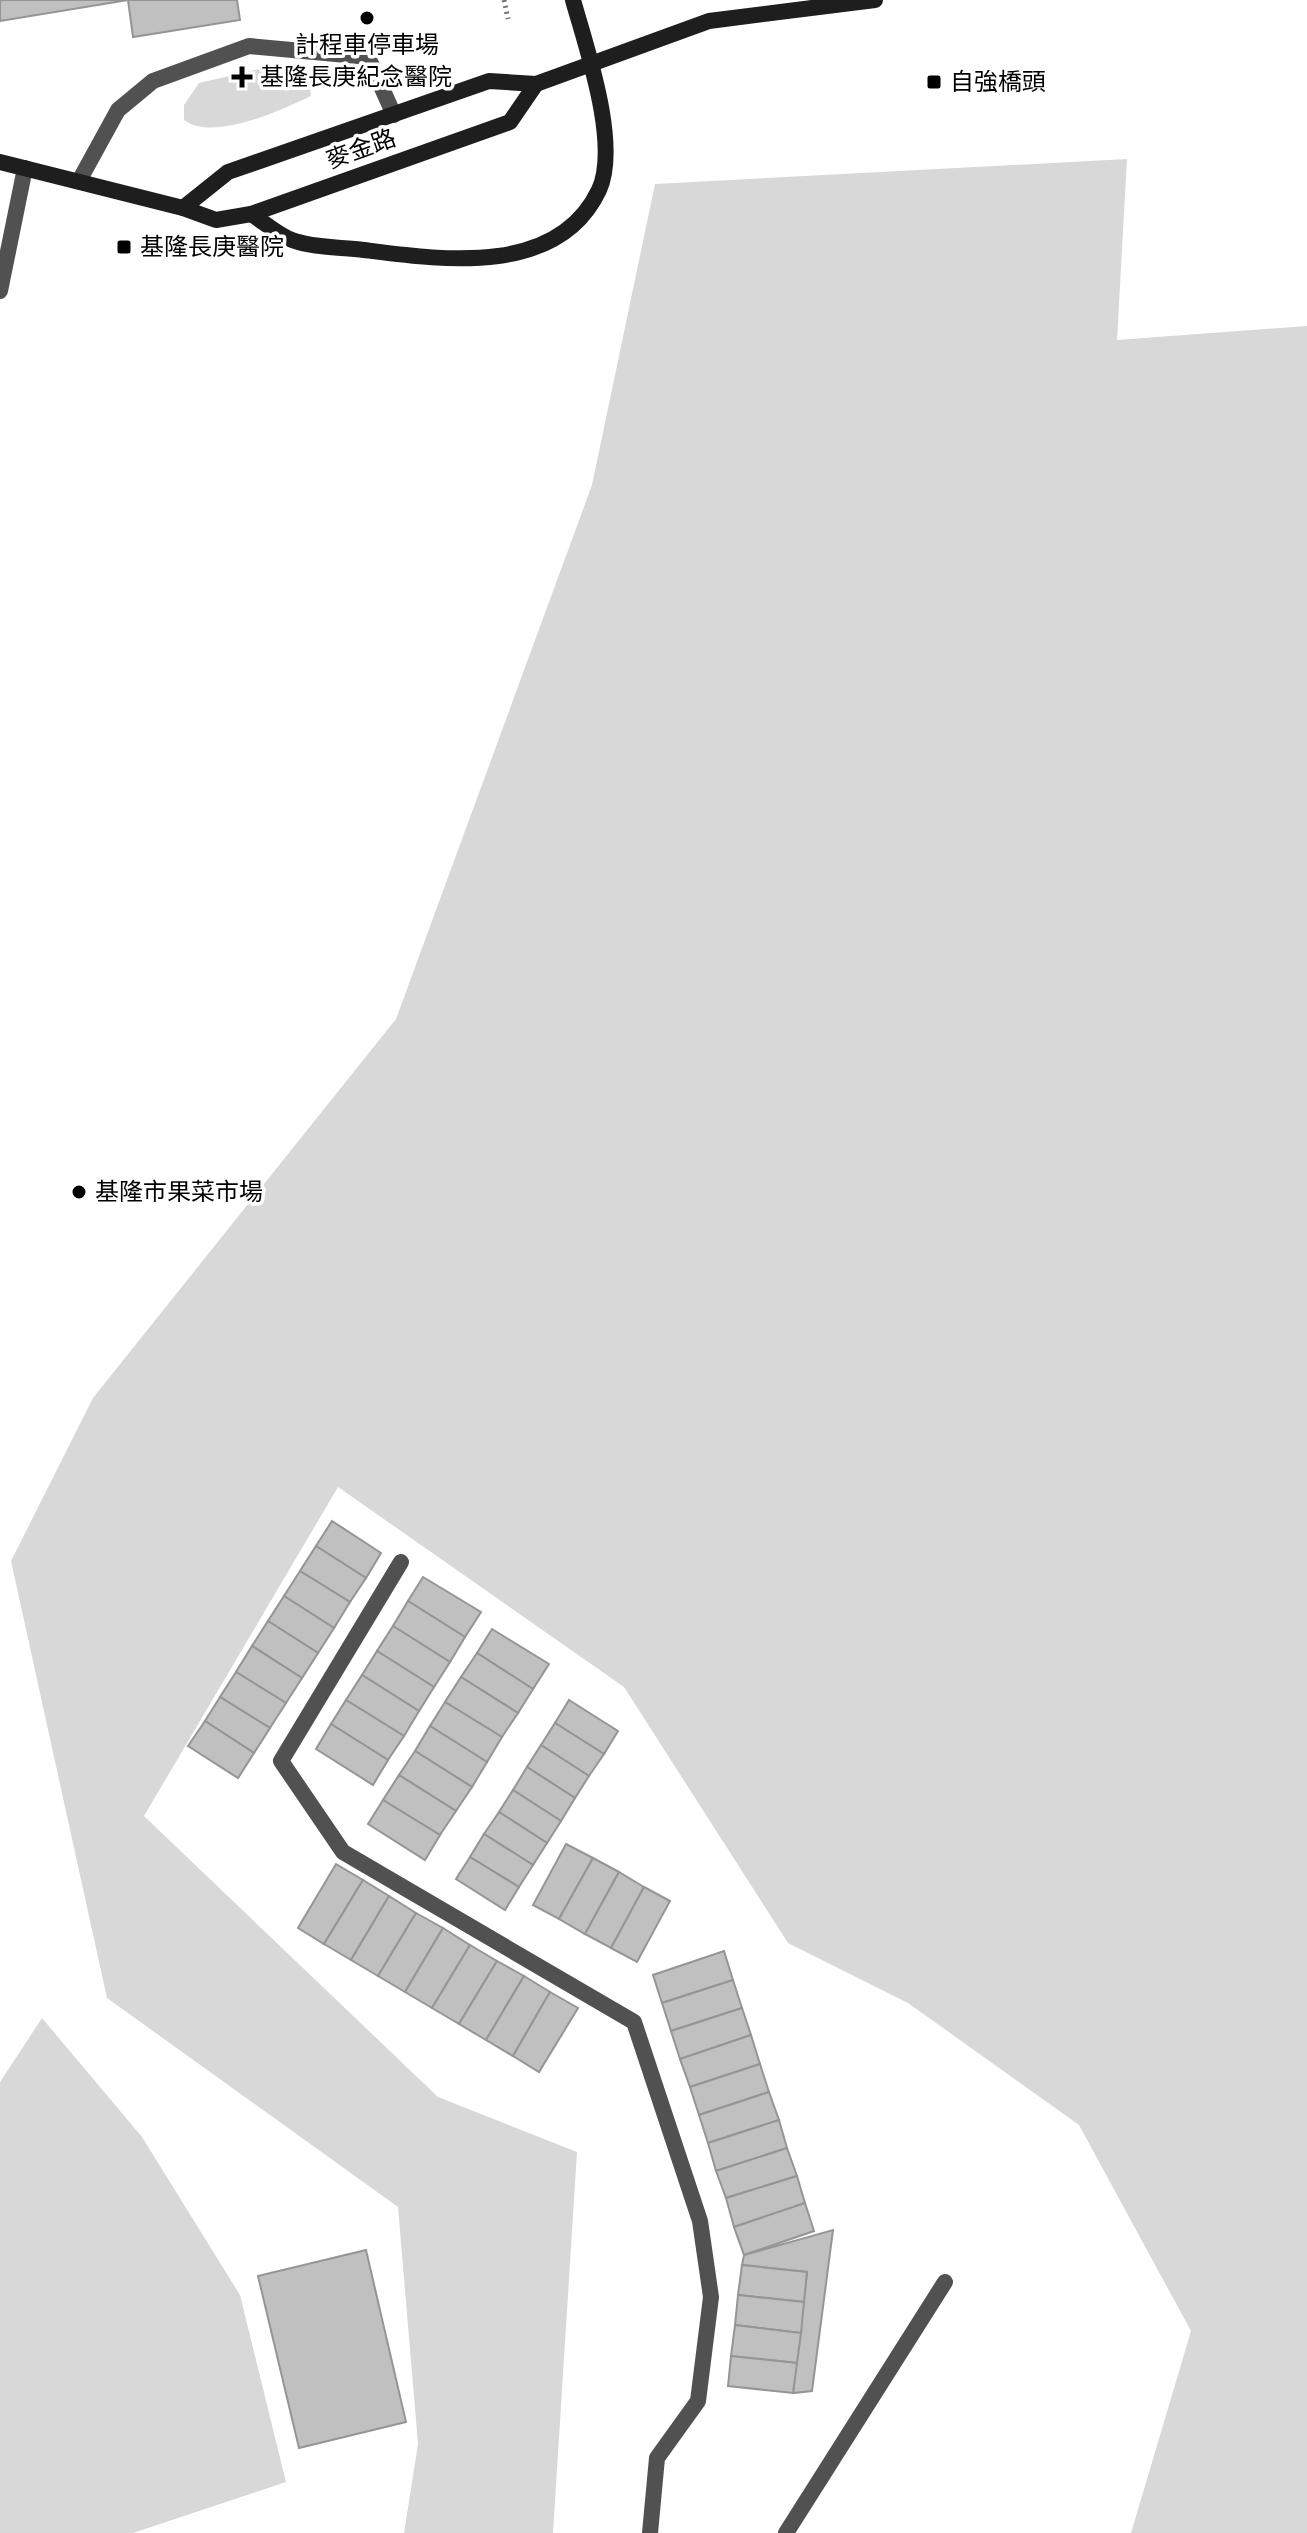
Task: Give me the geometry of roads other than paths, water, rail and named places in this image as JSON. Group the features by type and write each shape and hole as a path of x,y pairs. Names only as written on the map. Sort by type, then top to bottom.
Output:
{"street":[{"path":"251,214 292,240 429,258 491,257 545,245 582,217 600,187 606,147 590,63 573,0"},
{"name":"麥金路","path":"183,208 228,172 489,81 536,84 709,21 875,0"},
{"path":"79,181 118,110 153,81 249,46 368,57 394,115"},
{"name":"麥金路","path":"0,162 183,208 216,220 251,214 510,122 536,84"},
{"path":"0,291 25,168"},
{"path":"401,1562 281,1761 343,1852 634,2022 700,2221 711,2297 698,2401 657,2458 650,2533"},
{"path":"786,2533 945,2282"}],"place":[{"name":"計程車停車場","path":"367,18"},
{"name":"基隆長庚紀念醫院","path":"242,77"},
{"name":"自強橋頭","path":"934,82"},
{"name":"基隆長庚醫院","path":"124,247"},
{"name":"基隆市果菜市場","path":"79,1192"}]}
